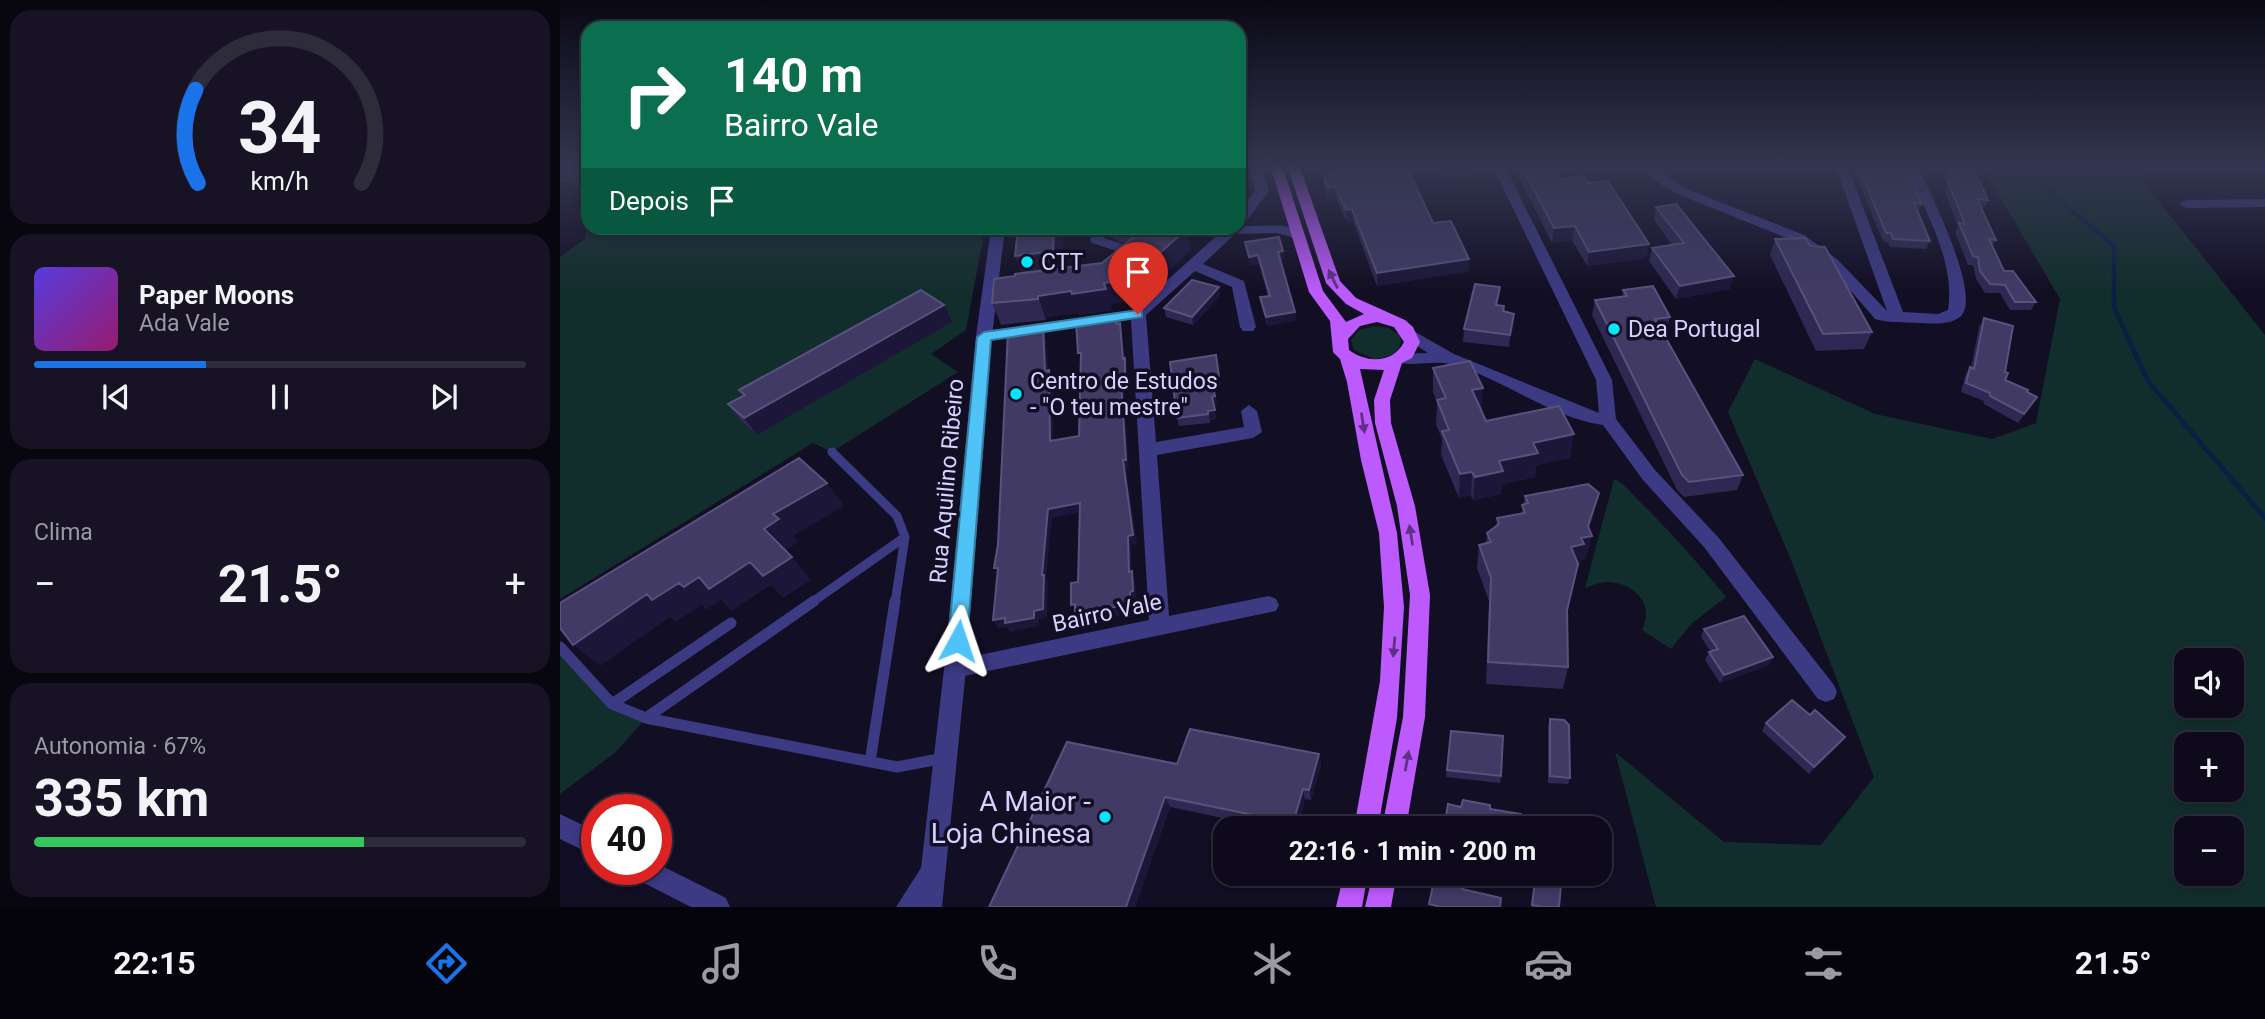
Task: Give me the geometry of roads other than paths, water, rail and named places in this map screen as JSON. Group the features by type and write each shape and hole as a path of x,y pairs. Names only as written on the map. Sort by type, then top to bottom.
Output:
{"main road":[{"path":"1290,207 1316,292 1338,320 1343,348 1356,379 1369,458 1388,531 1395,610 1392,675 1381,761 1369,816"},
{"path":"1307,207 1333,283 1352,301 1405,327 1410,334 1409,350 1398,360 1382,400 1383,423 1406,506 1420,595 1414,717 1396,816"},
{"path":"1343,348 1347,326 1355,321 1386,318"},
{"path":"1343,348 1374,366 1398,360"},
{"path":"1349,907 1353,886"},
{"path":"1378,907 1382,886"}],"street":[{"path":"1520,207 1604,380 1608,420 1657,485 1711,542 1826,692"},
{"path":"1716,207 1798,238 1845,274 1880,316 1940,320 1955,313 1958,305 1956,280 1929,207"},
{"path":"1857,207 1897,317"},
{"path":"1269,227 1292,214"},
{"path":"1246,226 1269,227 1298,235"},
{"name":"Rua Aquilino Ribeiro","path":"929,907 955,669 984,337 997,291 998,235"},
{"path":"1098,235 1097,240 1127,250 1126,258 1115,270 1107,273"},
{"path":"984,337 1138,314 1222,235"},
{"path":"1193,265 1239,284 1248,327"},
{"path":"1138,314 1160,627"},
{"path":"1410,334 1448,358 1478,368 1588,417 1608,420"},
{"path":"1398,360 1448,358"},
{"path":"1147,450 1253,432 1249,411"},
{"name":"Bairro Vale","path":"955,669 1269,605"},
{"path":"560,826 581,837"},
{"path":"909,907 932,871"},
{"path":"672,884 717,907"}],"lane":[{"path":"832,452 897,516 905,537 870,762"},
{"path":"646,718 905,537"},
{"path":"612,705 731,623"},
{"path":"560,647 612,705 646,718 897,767 946,758"}],"waterway":[{"path":"2068,207 2114,246 2114,307 2138,360"},
{"path":"2137,358 2148,381 2265,518"}],"place":[{"name":"CTT","path":"1027,262"},
{"name":"Dea Portugal","path":"1614,329"},
{"name":"Centro de Estudos - \"O teu mestre\"","path":"1016,394"},
{"name":"A Maior - Loja Chinesa","path":"1105,817"}]}
